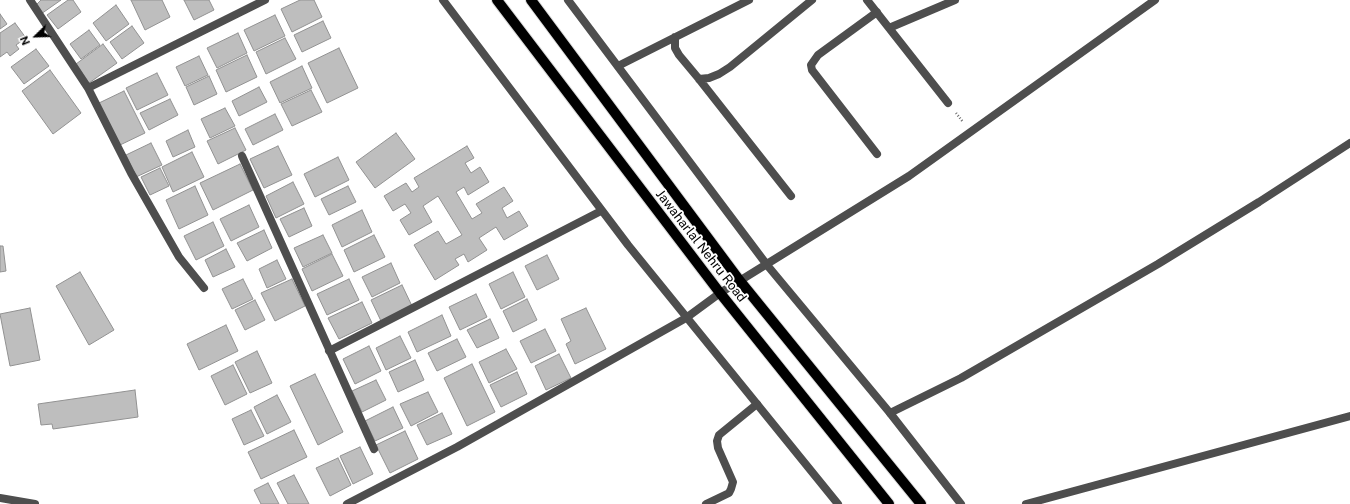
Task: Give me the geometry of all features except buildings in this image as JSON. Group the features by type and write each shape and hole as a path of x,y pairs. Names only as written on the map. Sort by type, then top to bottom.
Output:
{"main road":[{"name":"Jawaharlal Nehru Road","path":"497,0 720,293 889,504"},
{"name":"Jawaharlal Nehru Road","path":"531,0 740,281 921,504"}],"street":[{"path":"30,0 88,88 131,173 179,257 204,288"},
{"path":"88,88 265,0"},
{"path":"443,0 601,211 686,318 838,504"},
{"path":"568,0 767,265 890,413 961,504"},
{"path":"618,66 749,0"},
{"path":"699,79 709,78 719,74 812,0"},
{"path":"868,0 948,103"},
{"path":"889,28 955,0"},
{"path":"347,504 457,447 686,318 720,293 909,176 1155,0"},
{"path":"877,12 818,55 811,65 812,70 877,154"},
{"path":"676,37 676,48 679,56 792,196"},
{"path":"890,413 961,378 1158,264 1350,143"},
{"path":"242,156 374,449"},
{"path":"329,351 601,211"},
{"path":"706,504 729,493 733,482 718,448 717,441 719,435 757,404"},
{"path":"1026,504 1350,416"},
{"path":"0,498 36,504"}],"path":[{"path":"948,103 971,132"}]}
